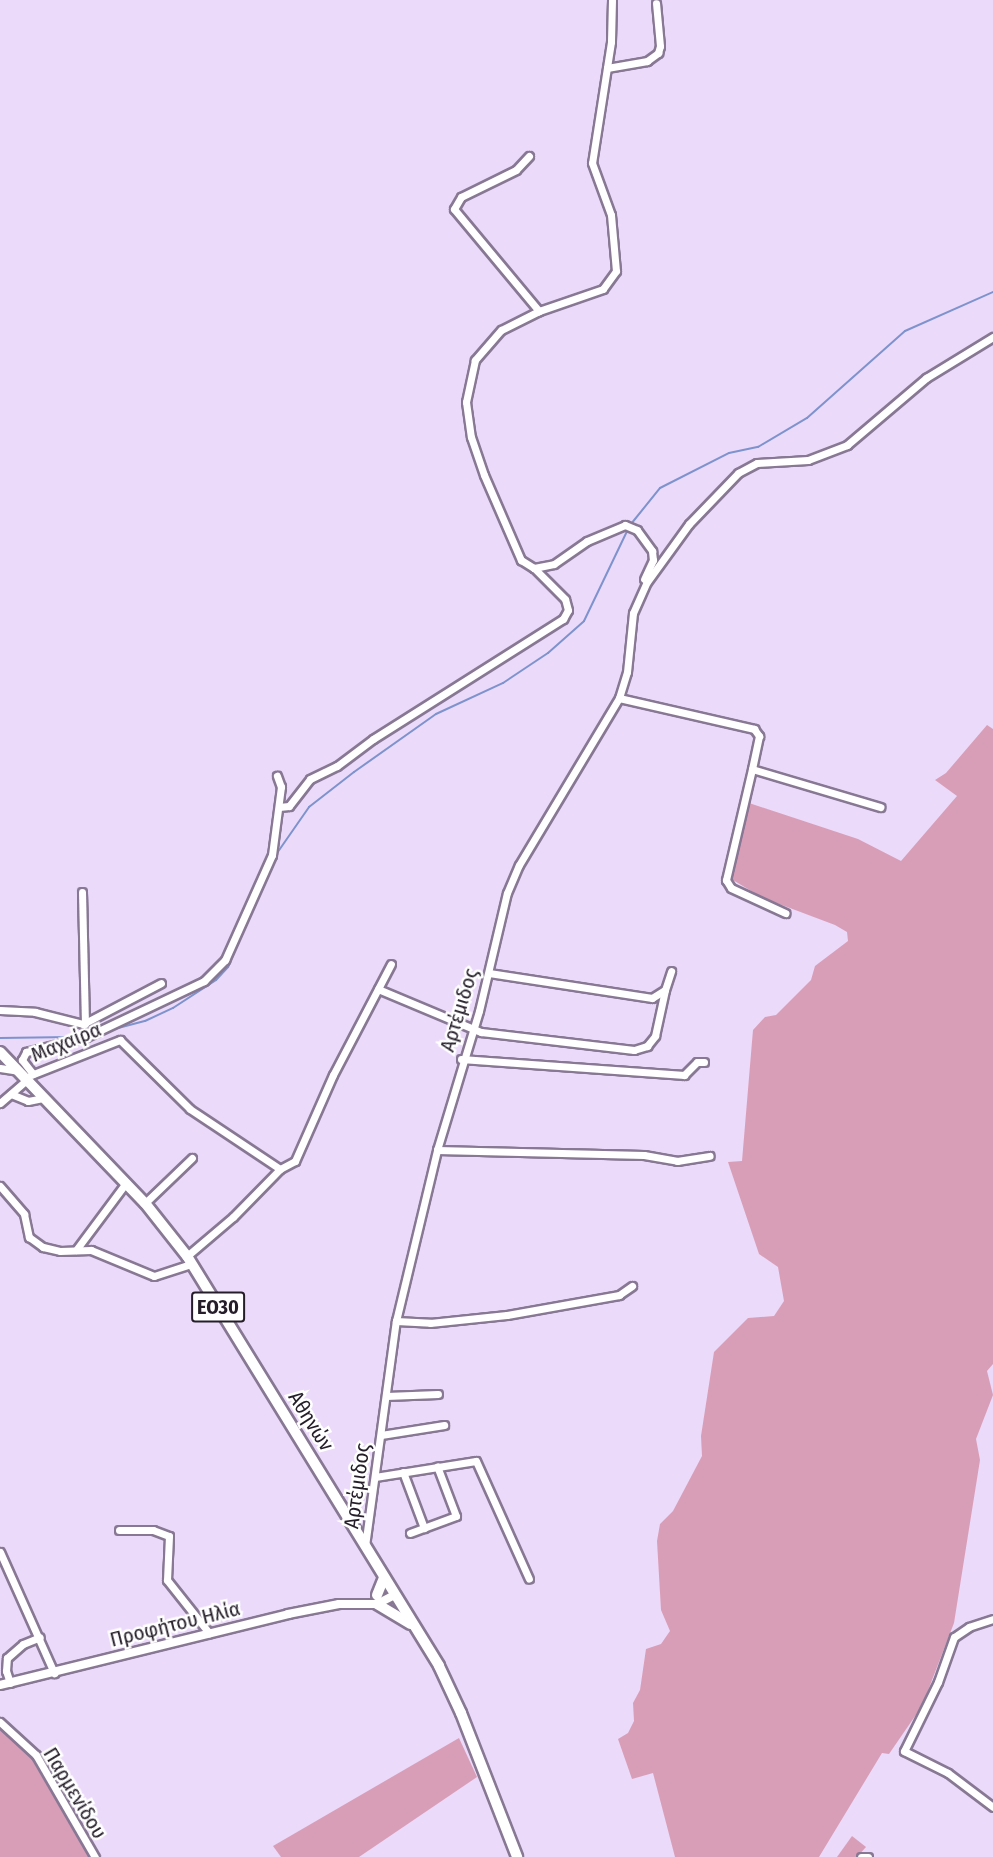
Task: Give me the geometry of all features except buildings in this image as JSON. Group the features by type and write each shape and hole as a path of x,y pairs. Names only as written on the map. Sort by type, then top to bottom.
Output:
{"main road":[{"name":"Αθηνών","path":"3,1054 145,1203 189,1260 365,1545 458,1704 517,1857"},
{"path":"384,1578 377,1600 415,1628"}],"street":[{"path":"279,807 289,806 310,779 337,766 373,739 563,619 568,610 565,599 534,567 518,556 484,475 471,437 466,402 469,375 486,344 512,322 596,292 610,284 616,271 611,215 592,163 607,68 612,0"},
{"path":"607,68 647,60 658,53 660,46 656,3"},
{"path":"529,156 516,170 461,197 454,209 539,311"},
{"name":"Αρτέμιδος","path":"365,1545 396,1321 436,1150 461,1059 473,1029 489,973 513,876 619,698 627,672 636,603 653,571 689,524 738,474 757,463 808,460 847,445 926,378 993,337"},
{"path":"534,567 560,561 615,526 630,526 643,536 653,557 636,603"},
{"path":"619,698 757,731 752,769 726,880 731,888 785,912"},
{"path":"752,769 880,807"},
{"path":"26,1076 22,1060 26,1052 86,1037 195,986 216,971 231,949 272,855 281,787 277,776"},
{"path":"82,892 85,1024"},
{"path":"0,1186 20,1207 25,1228 37,1244 60,1251 91,1250 154,1276 189,1260 280,1169 295,1161 391,964"},
{"path":"378,988 473,1029 643,1049 657,1031 671,971"},
{"path":"489,973 652,998 665,990"},
{"path":"0,1010 35,1012 85,1024 160,983"},
{"name":"Μαχαίρα","path":"26,1076 120,1040 190,1109 280,1169"},
{"path":"461,1059 684,1076 697,1062 704,1062"},
{"path":"0,1068 26,1076"},
{"path":"0,1103 26,1076"},
{"path":"10,1094 28,1101 43,1098"},
{"path":"436,1150 644,1155 677,1161 710,1156"},
{"path":"145,1203 192,1158"},
{"path":"76,1250 126,1183"},
{"path":"396,1321 430,1323 507,1315 619,1295 632,1286"},
{"path":"386,1396 438,1394"},
{"path":"381,1435 444,1425"},
{"path":"375,1477 437,1466 477,1462 529,1579"},
{"path":"410,1533 456,1515 437,1466"},
{"path":"403,1472 424,1528"},
{"path":"119,1530 141,1529 168,1534 171,1543 167,1580 209,1633"},
{"path":"0,1552 40,1637 54,1673"},
{"path":"377,1600 393,1592"},
{"name":"Προφήτου Ηλία","path":"0,1685 209,1633 377,1600"},
{"path":"993,1618 969,1627 954,1637 938,1682 904,1749 948,1773 993,1807"},
{"path":"10,1683 6,1671 7,1658 23,1644 40,1637"},
{"name":"Παρμενίδου","path":"0,1722 36,1755 95,1857"},
{"path":"861,1857 868,1857"}],"shaded area":[{"path":"987,725 993,729 993,1364 987,1371 993,1395 976,1439 980,1460 954,1623 922,1706 889,1754 882,1753 819,1857 675,1857 653,1773 632,1779 618,1739 628,1733 634,1721 633,1703 640,1690 646,1649 661,1644 670,1631 661,1610 657,1541 660,1524 673,1511 702,1456 701,1436 714,1352 748,1318 774,1316 784,1301 778,1267 759,1254 728,1162 742,1161 753,1030 765,1017 776,1015 811,980 815,966 848,941 847,932 835,925 761,897 728,877 749,803 858,839 901,861 957,796 935,780 946,773"},
{"path":"0,1725 42,1769 91,1857 0,1857"},
{"path":"459,1738 477,1777 359,1857 281,1857 273,1846"},
{"path":"852,1836 866,1847 857,1857 837,1857"}],"waterway":[{"path":"631,524 660,488 729,453 758,447 807,418 905,331 993,292"},
{"path":"275,856 309,807 354,772 436,714 503,683 548,653 584,621 628,529"},
{"path":"103,1032 145,1021 173,1008 216,980 228,967 263,883"},
{"path":"0,1038 71,1037"}]}
